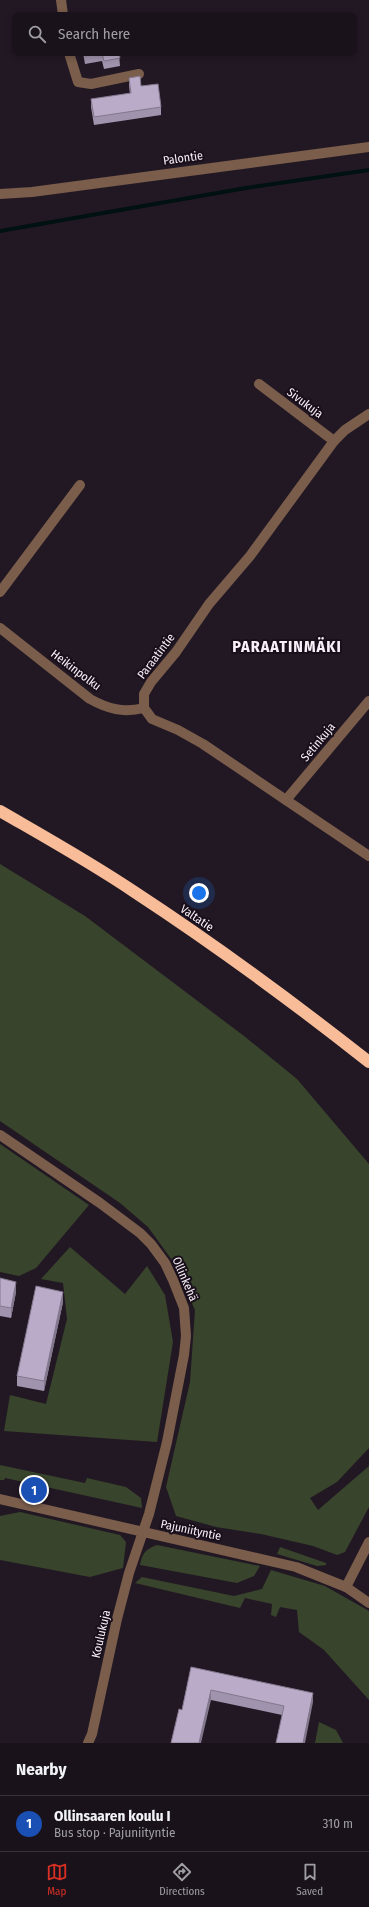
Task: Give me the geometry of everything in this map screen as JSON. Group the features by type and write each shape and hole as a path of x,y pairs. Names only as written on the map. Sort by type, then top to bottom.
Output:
{"highway":[{"name":"Valtatie","path":"0,811 132,890 165,912 300,1008 369,1062"}],"street":[{"path":"61,0 63,12"},
{"path":"70,56 78,82 91,84 139,74"},
{"name":"Palontie","path":"0,194 32,192 369,147"},
{"name":"Sivukuja","path":"259,384 334,442"},
{"name":"Paraatintie","path":"144,708 144,694 151,682 176,652 209,604 250,556 334,442 345,430 369,414"},
{"path":"0,592 80,485"},
{"name":"Heikinpolku","path":"0,628 101,705 118,711 131,711 144,708"},
{"name":"Setinkuja","path":"286,800 369,701"},
{"path":"144,708 152,719 178,730 203,744 369,856"},
{"name":"Ollinkehä","path":"0,1135 100,1203 140,1233 151,1244 165,1263 179,1294 185,1321 184,1361 167,1442 142,1532"},
{"name":"Pajuniityntie","path":"0,1500 296,1567 346,1588 369,1603"},
{"name":"Koulukuja","path":"88,1743 92,1734 117,1619 142,1532"},
{"path":"346,1588 369,1542"}],"green space":[{"path":"0,864 85,916 244,1036 297,1079 369,1164 369,1448 337,1482 310,1498 318,1510 369,1466 369,1507 345,1552 337,1555 313,1546 261,1534 216,1527 176,1516 166,1487 190,1382 195,1310 172,1260 148,1227 120,1203 0,1121"},
{"path":"0,1144 89,1205 36,1268 19,1276 0,1272"},
{"path":"70,1247 125,1294 147,1266 165,1295 173,1342 157,1442 4,1431 10,1395 46,1404 67,1319 63,1283 41,1279"},
{"path":"0,1465 85,1483 87,1478 126,1487 141,1498 142,1508 5,1478 4,1480 0,1480"},
{"path":"20,1512 120,1535 126,1542 123,1568 90,1577 0,1560 0,1516"},
{"path":"157,1545 260,1566 254,1576 237,1583 140,1565 145,1552"},
{"path":"280,1547 326,1563 326,1565 317,1566 277,1554"},
{"path":"271,1570 325,1586 369,1611 369,1700 324,1650 299,1632 297,1610 280,1607 276,1617 271,1615 272,1604 245,1598 240,1608 135,1583 142,1577 234,1596 262,1589"},
{"path":"319,1722 336,1730 343,1743 315,1743"}],"building":[{"path":"103,56 120,56 120,58 104,61"},
{"path":"140,76 141,86 158,84 161,107 94,117 91,99 131,93 129,78"},
{"path":"0,1278 16,1282 11,1308 0,1306"},
{"path":"36,1286 63,1292 44,1381 17,1376"},
{"path":"191,1667 313,1693 303,1743 276,1743 284,1706 211,1690 199,1743 171,1743 179,1709 182,1710"}],"waterway":[{"path":"0,231 246,188 369,170"}],"place":[{"name":"Ollinsaaren koulu I","path":"34,1490"}],"district":[{"name":"PARAATINMÄKI","path":"287,646"}]}
